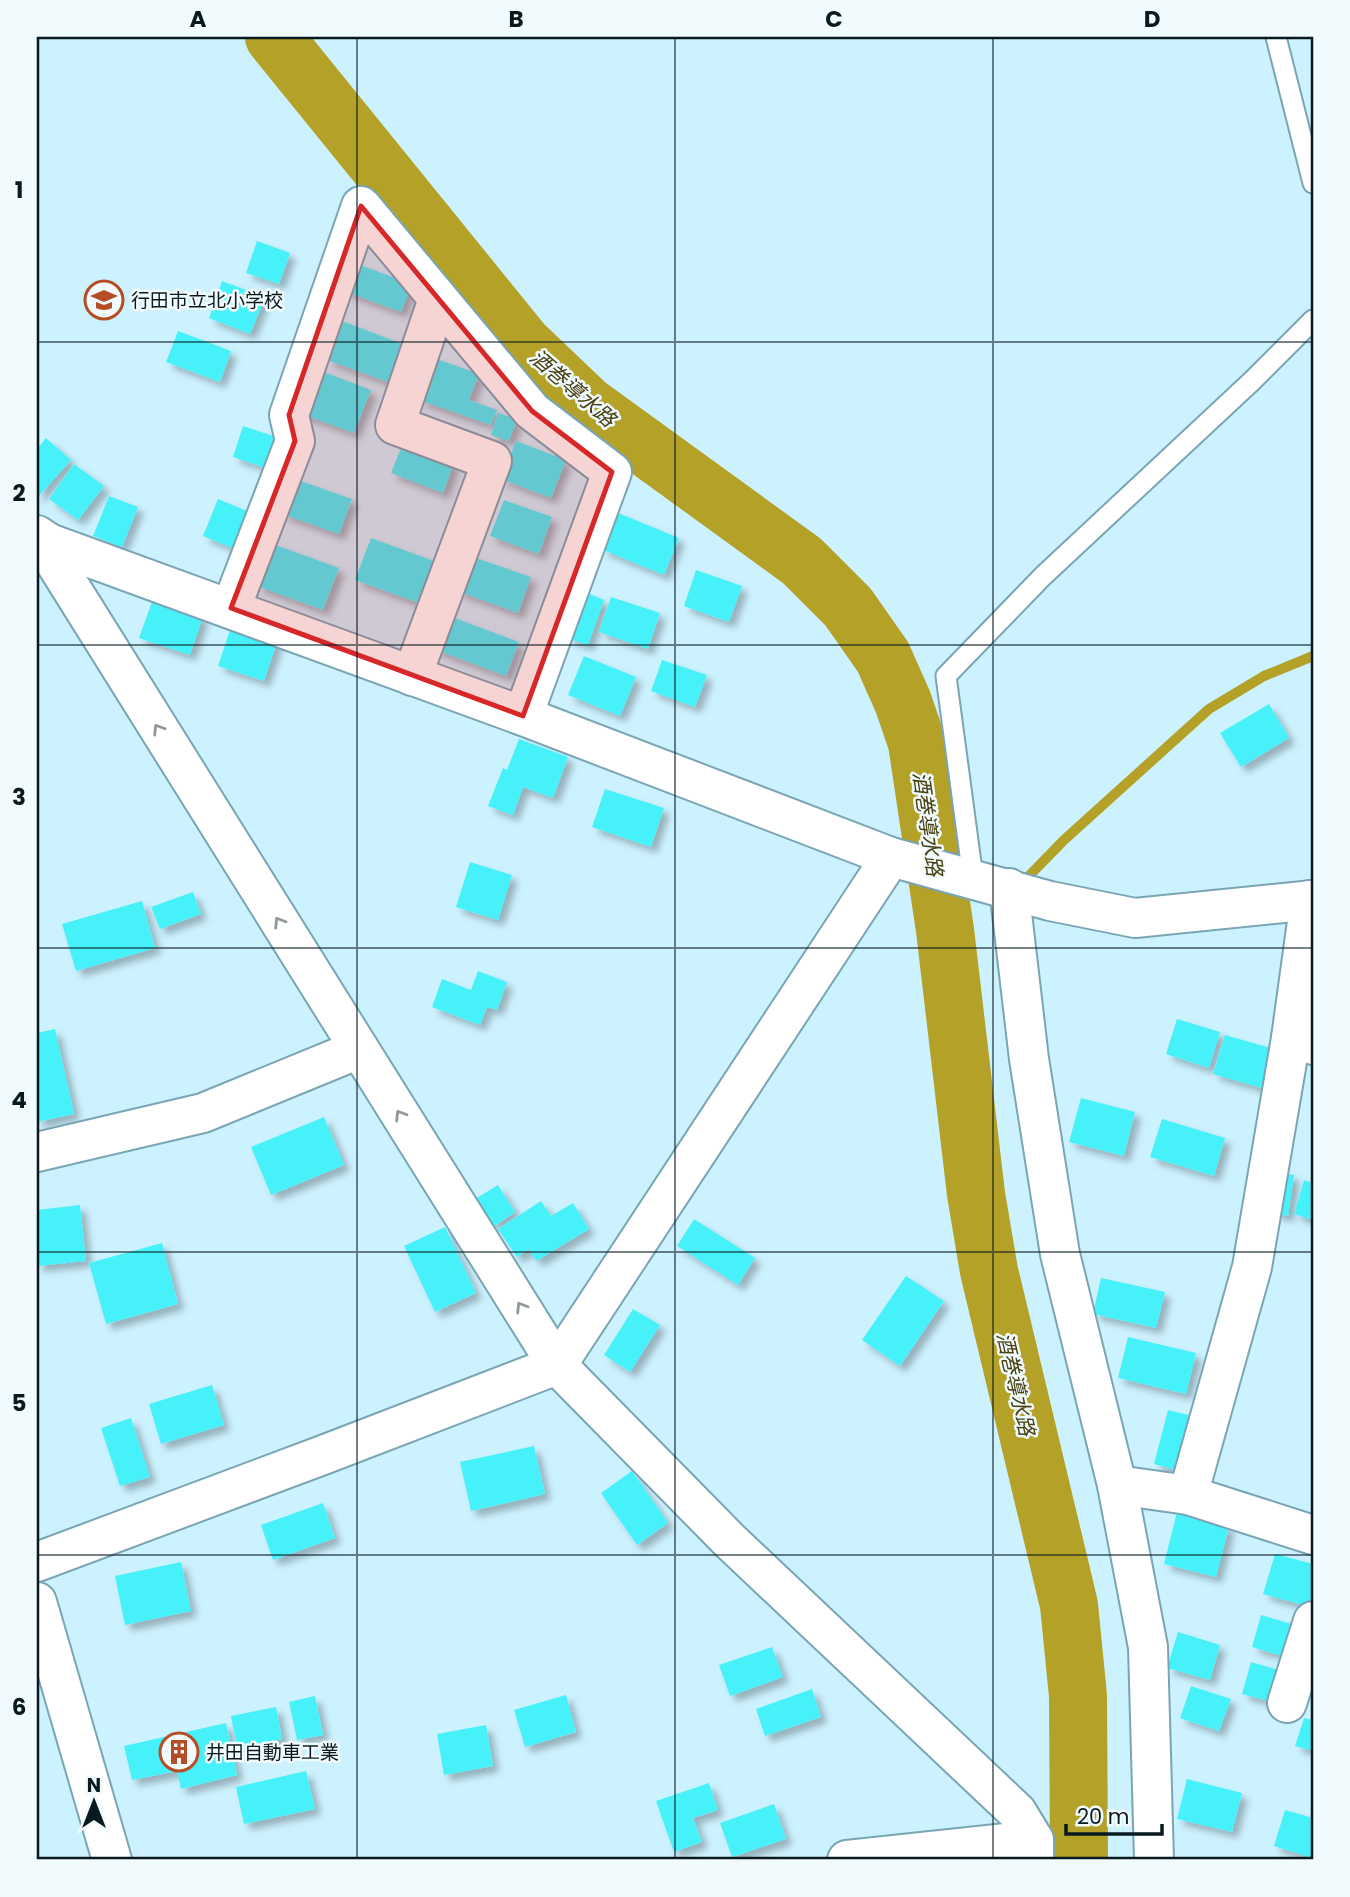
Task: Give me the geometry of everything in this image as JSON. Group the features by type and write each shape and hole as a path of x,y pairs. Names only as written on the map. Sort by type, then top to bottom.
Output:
{"street":[{"path":"232,608 295,441 289,415 361,206 532,411 612,472 523,716"},
{"path":"412,676 492,461 395,425 438,299"},
{"path":"43,539 900,858 1050,901 1135,918 1312,900 1302,1041 1252,1267 1188,1495"},
{"path":"43,539 55,564 558,1365 729,1541 1017,1812 1034,1850 847,1860"},
{"path":"37,1562 558,1365 900,858"},
{"path":"1009,888 1029,1059 1060,1254 1117,1485 1148,1647 1154,1860"},
{"path":"37,1152 203,1114 359,1049"},
{"path":"1117,1485 1188,1495 1313,1535"},
{"path":"37,1602 112,1860"},
{"path":"1287,1703 1313,1622"}],"lane":[{"path":"1276,37 1313,183"},
{"path":"966,876 946,676 1043,576 1252,381 1313,320"}],"highlighted area":[{"path":"361,206 532,411 612,472 523,716 231,608 295,441 289,415"}],"building":[{"path":"257,241 290,253 279,284 246,273"},
{"path":"354,263 412,284 401,312 344,291"},
{"path":"222,281 265,297 250,334 209,318"},
{"path":"342,321 405,345 391,383 327,360"},
{"path":"178,331 231,351 220,382 166,362"},
{"path":"434,358 479,374 469,400 497,410 491,425 419,400"},
{"path":"316,369 371,390 354,433 299,413"},
{"path":"498,413 517,419 509,441 491,435"},
{"path":"243,426 282,439 272,470 233,457"},
{"path":"46,438 71,460 37,498 37,449"},
{"path":"516,441 566,460 551,498 501,479"},
{"path":"403,443 454,463 443,493 391,473"},
{"path":"74,464 104,486 78,520 49,499"},
{"path":"295,479 352,499 339,534 282,514"},
{"path":"109,496 138,507 122,547 93,536"},
{"path":"218,499 254,514 240,551 203,536"},
{"path":"504,500 552,517 539,554 490,536"},
{"path":"616,512 679,538 664,575 601,549"},
{"path":"371,538 434,561 419,603 355,580"},
{"path":"273,544 339,568 323,610 257,586"},
{"path":"470,556 531,577 518,613 457,591"},
{"path":"696,570 742,586 729,622 684,606"},
{"path":"585,592 604,600 588,645 567,638"},
{"path":"611,597 660,613 648,649 599,632"},
{"path":"153,599 203,616 190,655 139,638"},
{"path":"447,615 519,642 506,676 434,649"},
{"path":"232,624 278,639 264,681 218,666"},
{"path":"584,656 636,677 620,716 568,695"},
{"path":"662,660 707,675 695,707 651,691"},
{"path":"1269,704 1289,738 1241,767 1220,733"},
{"path":"519,739 568,757 553,798 523,787 513,815 488,806 503,768 507,770"},
{"path":"605,789 664,808 651,847 592,827"},
{"path":"470,862 512,875 498,920 456,907"},
{"path":"193,892 201,914 160,929 151,907"},
{"path":"142,901 155,948 76,971 62,924"},
{"path":"478,971 507,982 497,1010 487,1007 480,1025 432,1007 442,979 471,990"},
{"path":"1177,1019 1220,1032 1209,1068 1166,1054"},
{"path":"55,1029 74,1114 37,1122 37,1033"},
{"path":"1225,1035 1274,1049 1262,1088 1213,1074"},
{"path":"1081,1098 1135,1112 1124,1156 1069,1142"},
{"path":"324,1117 344,1165 271,1195 251,1147"},
{"path":"1162,1119 1225,1138 1214,1176 1150,1157"},
{"path":"1280,1172 1294,1175 1288,1216 1273,1213"},
{"path":"1304,1180 1313,1183 1313,1220 1294,1214"},
{"path":"498,1185 515,1212 493,1227 475,1199"},
{"path":"541,1201 551,1216 573,1203 589,1229 536,1261 529,1249 517,1257 498,1229"},
{"path":"80,1205 86,1261 37,1266 37,1210"},
{"path":"694,1219 755,1258 738,1285 677,1246"},
{"path":"445,1227 476,1293 435,1312 404,1246"},
{"path":"162,1243 178,1304 106,1324 89,1263"},
{"path":"906,1276 944,1301 900,1366 862,1340"},
{"path":"1101,1278 1165,1292 1156,1328 1093,1314"},
{"path":"633,1309 660,1325 630,1372 604,1355"},
{"path":"1128,1337 1196,1353 1186,1394 1118,1378"},
{"path":"212,1385 224,1425 161,1444 149,1404"},
{"path":"1168,1410 1201,1418 1187,1473 1154,1464"},
{"path":"131,1418 150,1477 120,1486 101,1428"},
{"path":"534,1446 545,1494 471,1511 460,1462"},
{"path":"632,1471 668,1523 637,1545 601,1493"},
{"path":"323,1503 335,1538 273,1560 261,1525"},
{"path":"1177,1512 1229,1526 1216,1577 1164,1564"},
{"path":"1275,1554 1313,1564 1311,1607 1263,1594"},
{"path":"181,1562 191,1611 125,1625 115,1576"},
{"path":"1261,1615 1295,1625 1286,1657 1252,1647"},
{"path":"1178,1632 1220,1645 1210,1680 1167,1668"},
{"path":"772,1647 783,1677 730,1696 719,1665"},
{"path":"1251,1662 1282,1671 1273,1702 1242,1694"},
{"path":"1191,1686 1231,1699 1219,1731 1180,1718"},
{"path":"812,1689 821,1717 765,1736 756,1709"},
{"path":"566,1695 576,1732 525,1747 514,1710"},
{"path":"315,1696 323,1735 297,1740 289,1702"},
{"path":"276,1707 282,1739 237,1748 231,1716"},
{"path":"1304,1718 1313,1720 1313,1751 1295,1746"},
{"name":"井田自動車工業","path":"226,1723 237,1775 181,1789 177,1771 132,1780 124,1746"},
{"path":"486,1725 493,1766 444,1775 437,1734"},
{"path":"306,1771 315,1809 244,1824 236,1787"},
{"path":"1187,1779 1242,1793 1232,1832 1177,1819"},
{"path":"709,1783 718,1810 693,1818 702,1842 674,1852 656,1801"},
{"path":"774,1804 786,1839 732,1857 720,1823"},
{"path":"1285,1810 1313,1818 1313,1858 1274,1846"}],"waterway":[{"name":"酒巻導水路","path":"274,37 523,344 587,405 802,561 848,607 883,657 903,702 917,743 945,930 976,1194 989,1271 1069,1605 1078,1696 1079,1860"},
{"path":"1033,880 1027,878 1064,840 1209,709 1264,676 1313,656"}],"place":[{"name":"行田市立北小学校","path":"104,300"},
{"name":"井田自動車工業","path":"179,1752"}]}
